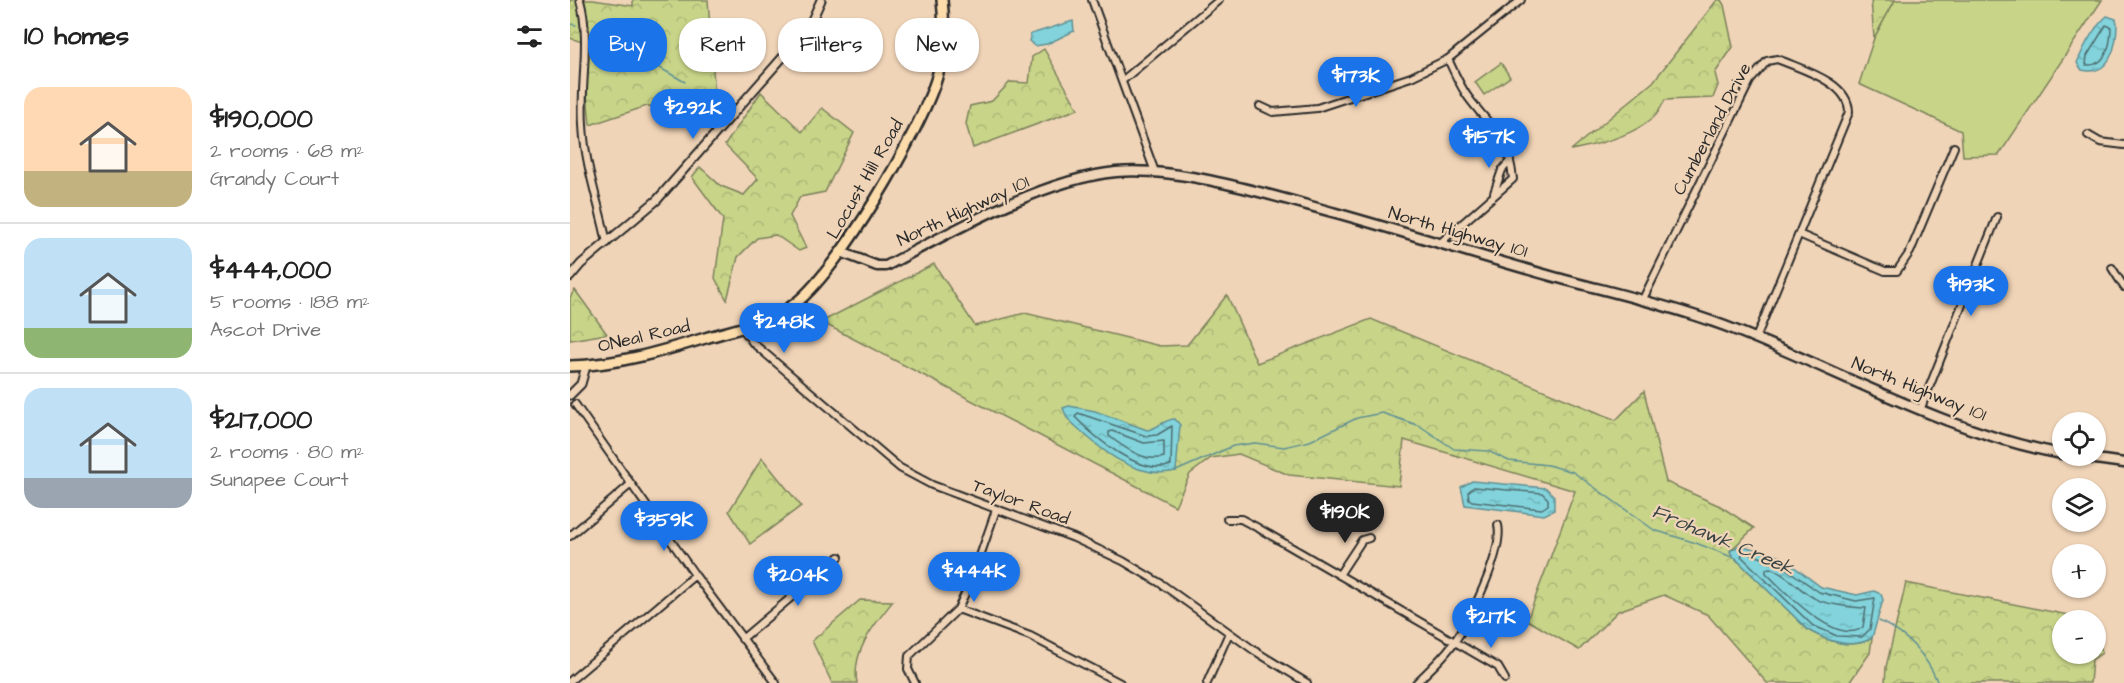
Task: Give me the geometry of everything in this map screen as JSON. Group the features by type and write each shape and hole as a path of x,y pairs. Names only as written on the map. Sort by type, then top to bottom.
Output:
{"main road":[{"name":"Locust Hill Road","path":"743,329 761,323 792,306 817,285 841,252 912,132 932,92 944,42 942,0"},
{"name":"North Highway 101","path":"841,252 877,266 886,266 1047,190 1101,174 1155,172 1189,177 1316,208 1701,318 1756,338 1989,436 2052,452"},
{"name":"ONeal Road","path":"586,366 623,360 743,329"},
{"path":"570,366 586,366"},
{"path":"2106,460 2124,463"}],"street":[{"path":"580,0 584,27 582,95 585,150 607,243"},
{"path":"1092,0 1124,80 1155,172"},
{"path":"1124,80 1219,0"},
{"path":"1260,106 1273,112 1317,108 1411,77 1448,59 1521,0"},
{"path":"570,277 581,264 657,200 807,28 818,1"},
{"path":"1439,244 1494,193 1505,188 1513,179 1503,140 1468,97 1448,59"},
{"name":"Cumberland Drive","path":"1642,301 1744,92 1761,66 1773,59 1785,62 1827,82 1842,93 1849,106 1846,122 1801,235 1756,338"},
{"path":"2088,135 2100,142 2124,145"},
{"path":"1801,235 1885,271 1898,271 1910,252 1954,147"},
{"path":"1494,193 1502,170 1510,161"},
{"path":"1921,408 1997,217"},
{"path":"2112,268 2124,287"},
{"name":"Taylor Road","path":"743,329 753,343 891,462 922,481 1074,538 1123,561 1160,583 1229,633 1307,683"},
{"name":"ONeal Road","path":"570,395 581,384 586,366"},
{"path":"575,404 695,575 774,682"},
{"path":"570,536 631,484"},
{"path":"915,683 908,669 909,656 958,609 973,576 996,510"},
{"path":"1227,519 1241,519 1455,641 1498,667 1505,679"},
{"path":"1416,683 1455,641 1473,609 1499,543 1498,525"},
{"path":"1339,575 1362,540 1369,538"},
{"path":"742,639 839,557"},
{"path":"570,681 695,575"},
{"path":"958,609 1030,636 1120,683"},
{"path":"1208,683 1229,633"}],"green space":[{"path":"570,0 593,0 633,6 633,0 708,0 709,18 679,18 679,72 713,72 716,111 647,106 590,125 582,42 570,38"},
{"path":"1717,0 1721,0 1724,5 1733,47 1715,73 1718,85 1713,98 1665,100 1655,116 1637,129 1604,142 1571,150 1653,82"},
{"path":"1871,0 1895,0 1874,38"},
{"path":"1895,0 2102,0 1999,155 1963,156 1961,131 1859,84 1874,38"},
{"path":"1044,49 1078,109 973,148 966,124 970,106 992,101 1010,82 1029,83 1032,57"},
{"path":"1501,63 1510,77 1484,95 1475,82"},
{"path":"761,92 802,132 822,108 854,133 825,192 800,197 790,216 806,248 799,251 776,235 757,238 738,257 727,300 715,278 723,219 692,177 700,167 721,186 744,195 758,179 725,145"},
{"path":"934,264 975,326 1025,313 1160,346 1187,345 1227,295 1257,363 1371,319 1616,420 1644,391 1666,482 1720,506 1754,528 1730,551 1732,555 1808,630 1823,638 1848,644 1864,642 1872,638 1870,653 1849,683 1767,683 1708,615 1664,595 1618,611 1579,650 1527,620 1575,491 1404,440 1399,486 1289,475 1239,454 1211,458 1190,474 1175,506 821,322"},
{"path":"575,290 607,334 570,340 570,297"},
{"path":"762,458 801,506 750,544 729,511"},
{"path":"1906,583 2052,612 2052,664 2092,664 2090,683 1885,683 1886,667"},
{"path":"860,600 893,601 872,629 861,649 856,671 857,683 832,683 812,641"}],"water":[{"path":"2107,16 2116,19 2117,23 2114,49 2106,64 2100,69 2082,70 2077,63 2083,50 2093,32"},
{"path":"1073,21 1074,31 1047,44 1035,46 1029,41 1031,34"},
{"path":"1069,406 1095,411 1147,430 1175,419 1180,425 1176,471 1160,473 1145,471 1116,458 1102,449 1067,418 1063,408"},
{"path":"1472,481 1546,488 1554,496 1554,510 1544,515 1465,505 1461,487"},
{"path":"1740,545 1781,557 1821,587 1857,595 1874,591 1881,594 1883,600 1872,638 1864,642 1840,643 1808,630 1732,555 1730,551"}],"waterway":[{"path":"570,24 576,25"},
{"path":"667,72 685,82"},
{"name":"Frohawk Creek","path":"1176,471 1233,446 1255,443 1284,447 1310,441 1357,418 1382,413 1420,426 1454,449 1488,451 1509,461 1548,465 1573,472 1654,530 1737,559"},
{"name":"Frohawk Creek","path":"1879,621 1898,632 1914,646 1928,663 1938,683"}]}
